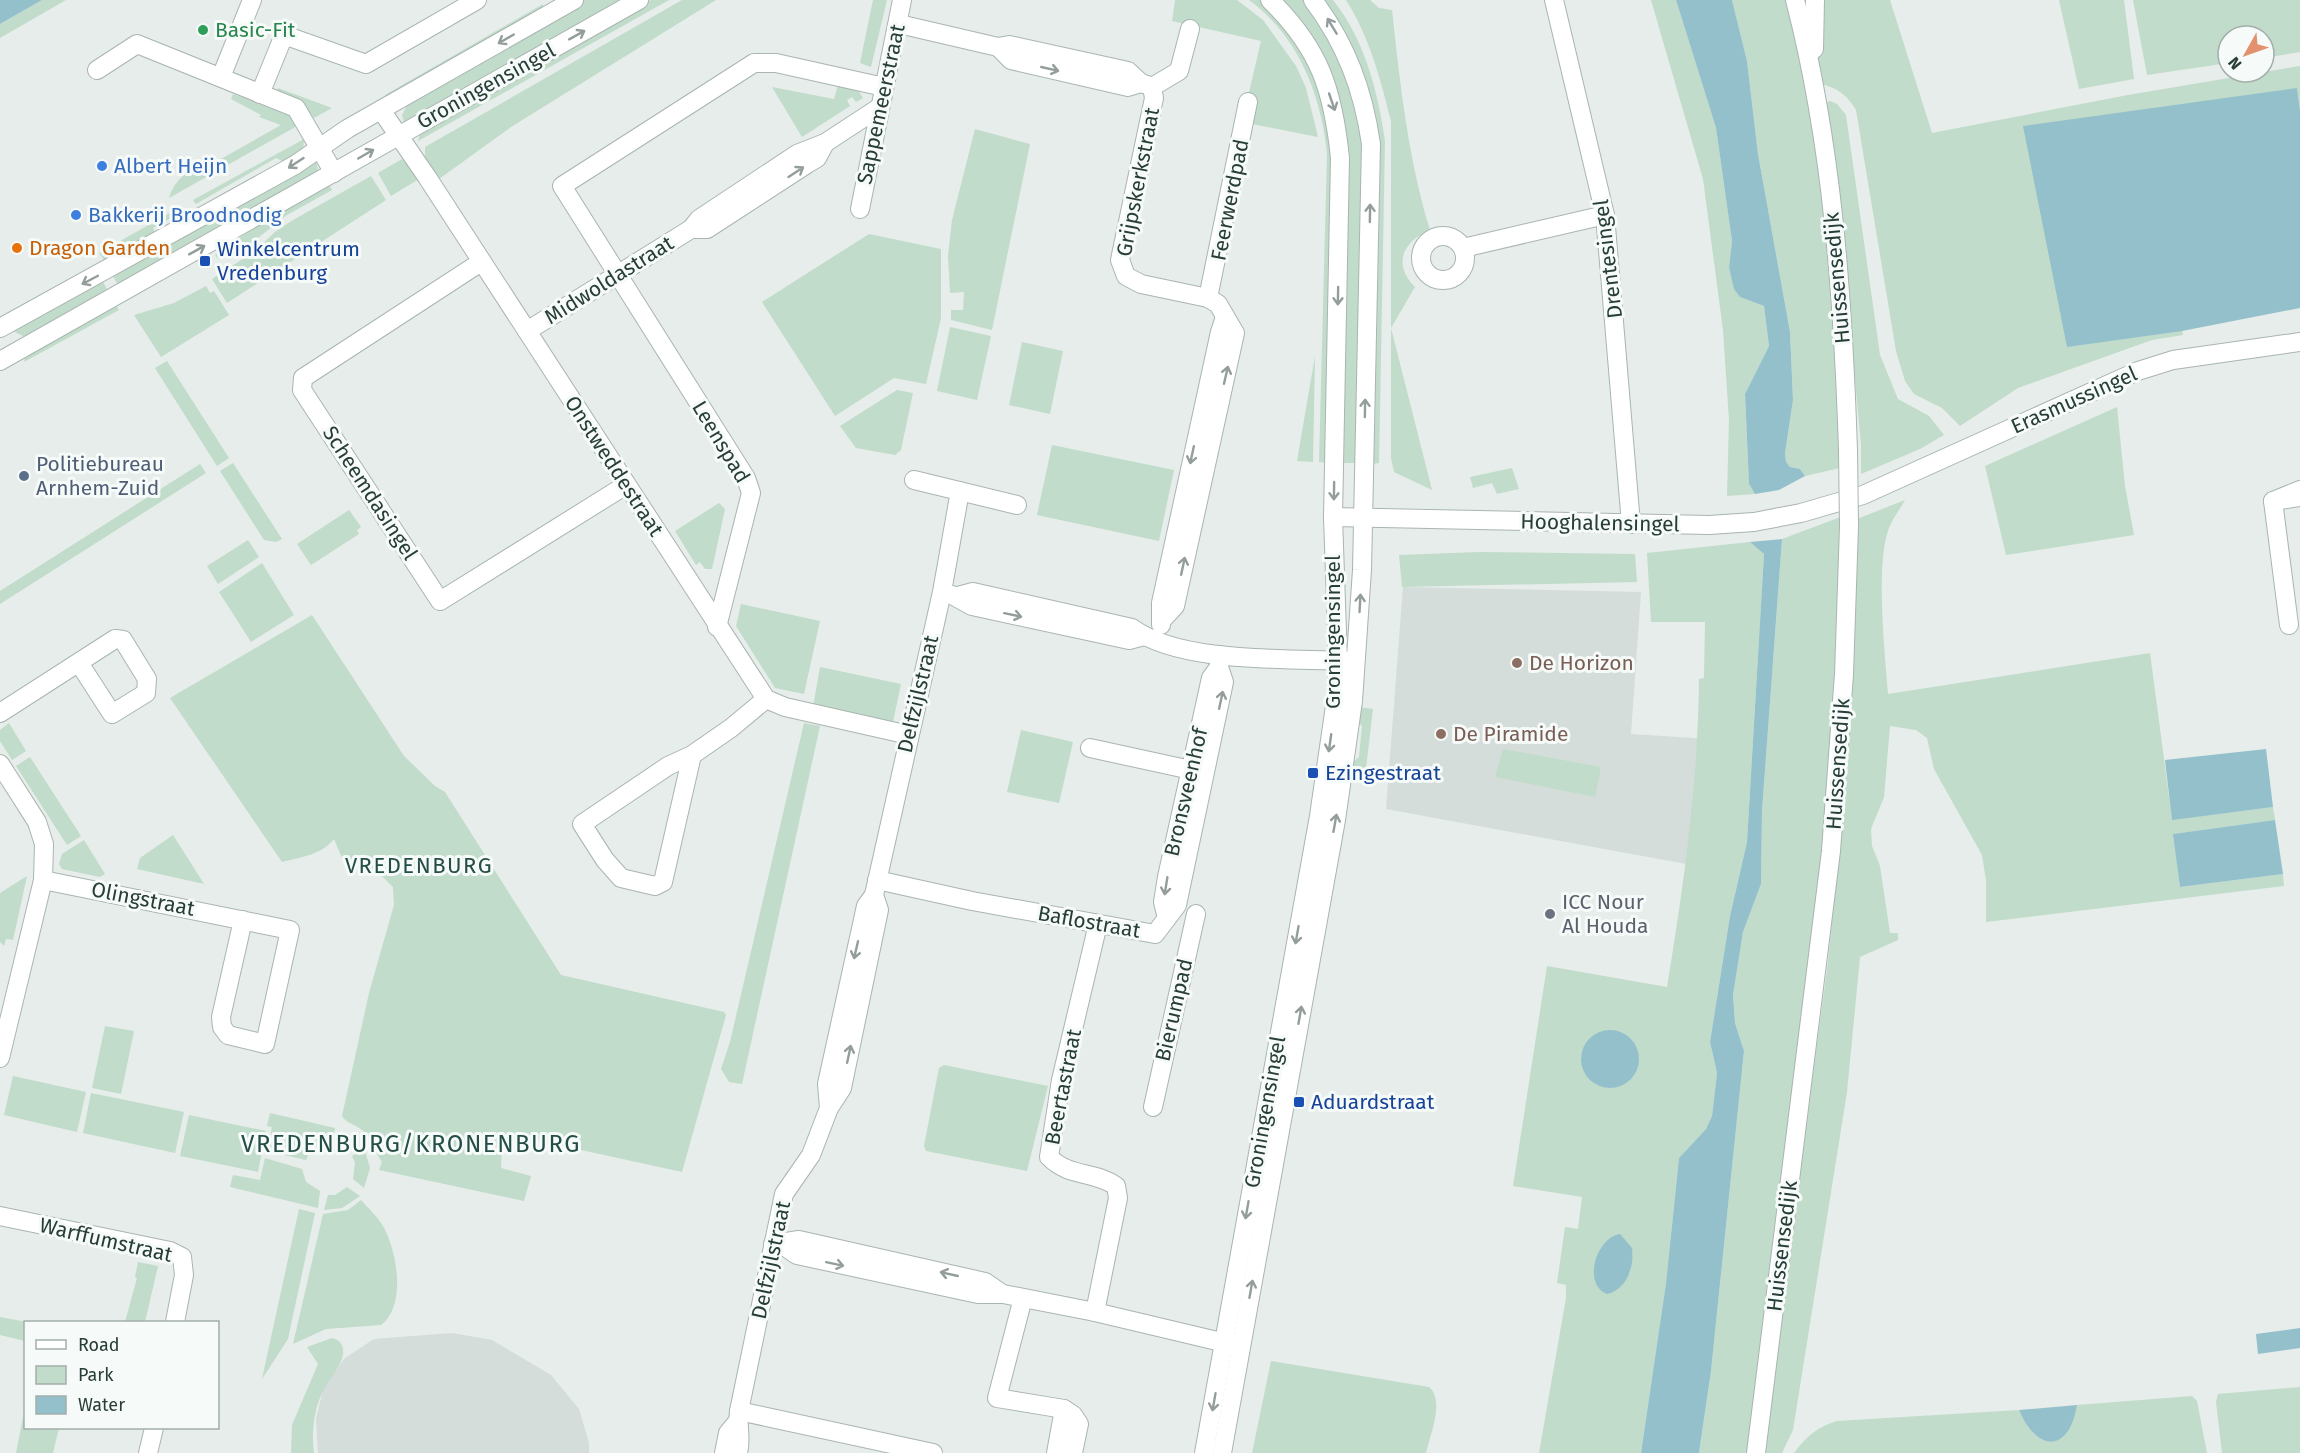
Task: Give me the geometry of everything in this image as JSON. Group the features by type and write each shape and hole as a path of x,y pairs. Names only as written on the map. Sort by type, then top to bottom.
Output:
{"street":[{"path":"221,77 252,0"},
{"path":"260,94 284,35 366,64 477,0"},
{"name":"Groningensingel","path":"0,328 295,165 320,147 554,5 574,0"},
{"name":"Groningensingel","path":"0,361 639,0"},
{"name":"Sappemeerstraat","path":"860,208 899,24 902,0"},
{"name":"Groningensingel","path":"1222,1453 1233,1345 1319,816 1336,699 1338,661 1334,517 1340,158 1335,111 1318,62 1290,20 1270,0"},
{"name":"Groningensingel","path":"1204,1453 1233,1345 1336,820 1357,662 1371,144 1365,105 1351,62 1330,23 1313,0"},
{"name":"Drentesingel","path":"1554,0 1605,215 1631,524"},
{"name":"Huissensedijk","path":"1756,1453 1831,851 1845,674 1849,526 1844,327 1813,72 1795,0"},
{"name":"Huissensedijk","path":"1813,72 1815,0"},
{"path":"899,24 998,47 1009,45 1128,71 1146,85"},
{"name":"Grijpskerkstraat","path":"1190,29 1179,71 1146,85 1154,98 1120,260 1126,276 1141,284 1208,298"},
{"path":"97,70 137,44 296,108 334,173"},
{"name":"Leenspad","path":"717,627 751,493 746,478 564,189 754,63 776,63 884,87"},
{"name":"Feerwerdpad","path":"1208,298 1248,102"},
{"name":"Midwoldastraat","path":"527,331 692,229 699,219 798,154 825,143 880,107"},
{"name":"Onstweddestraat","path":"381,110 766,699"},
{"path":"1463,248 1605,215"},
{"name":"Scheemdasingel","path":"482,262 303,378 302,390 441,601 626,485"},
{"path":"1151,639 1174,606 1235,333 1218,304 1208,298"},
{"name":"Erasmussingel","path":"1863,495 2138,371 2173,360 2299,342"},
{"path":"914,480 1017,505"},
{"path":"2273,501 2300,490"},
{"name":"Delfzijlstraat","path":"724,1453 728,1434 739,1416 777,1244 784,1194 811,1155 829,1108 827,1084 866,906 876,887 909,735 950,594 960,491"},
{"name":"Hooghalensingel","path":"1334,517 1709,525 1754,522 1802,513 1863,495"},
{"path":"2273,501 2300,497"},
{"path":"2273,501 2289,625"},
{"path":"950,594 972,606 983,609 1129,640 1151,639 1219,661 1357,662"},
{"name":"Bronsveenhof","path":"1167,918 1163,902 1167,877 1211,678 1219,661"},
{"name":"Baflostraat","path":"876,887 972,901 1155,934 1177,905 1222,694 1224,682 1219,661"},
{"path":"0,713 79,663"},
{"path":"692,755 663,882 655,885 621,878 604,860 582,824 668,766 692,755 748,716 766,699 785,707 909,735"},
{"path":"1090,747 1191,770"},
{"path":"0,764 37,822 44,844 43,880 0,1058"},
{"name":"Olingstraat","path":"43,880 243,920 290,930 265,1044 228,1035 222,1027 221,1017 243,920"},
{"name":"Bierumpad","path":"1153,1107 1196,914"},
{"name":"Beertastraat","path":"1095,1312 1118,1198 1116,1186 1102,1177 1059,1167 1049,1156 1061,1080 1098,924"},
{"name":"Warffumstraat","path":"0,1216 170,1251 182,1257 184,1275 175,1321"},
{"path":"777,1244 797,1255 978,1294 1003,1294 1095,1312 1233,1345"},
{"path":"1023,1298 997,1398 1064,1409 1073,1415 1079,1424 1073,1453"},
{"path":"1056,1453 1064,1409"},
{"path":"739,1416 933,1453"},
{"name":"Delfzijlstraat","path":"738,1453 742,1438 739,1416"},
{"path":"148,1453 154,1429"}],"shaded area":[{"name":"De Horizon","path":"1403,587 1641,592 1631,734 1709,739 1697,866 1386,809"},
{"path":"452,1333 492,1340 551,1375 579,1409 589,1443 589,1453 318,1453 316,1419 324,1386 345,1358 374,1339"}],"green space":[{"path":"42,0 66,0 0,38 0,24"},
{"path":"585,0 632,0 404,123 402,115 411,98"},
{"path":"651,0 669,0 418,141 420,134 432,124"},
{"path":"682,0 716,0 511,127 439,179 425,158 425,147"},
{"path":"873,0 887,0 871,67 860,63"},
{"path":"1175,0 1237,0 1263,20 1296,66 1306,88 1318,137 1247,123 1247,101 1261,41 1172,21"},
{"path":"1249,0 1262,0 1309,58 1333,131 1328,463 1319,462 1327,153 1324,131 1313,88 1294,49 1266,14"},
{"path":"1278,0 1306,0 1333,38 1365,136 1359,463 1339,463 1343,131"},
{"path":"1321,0 1333,0 1362,49 1374,85 1385,141 1379,463 1372,464 1376,141"},
{"path":"1346,0 1370,0 1379,8 1392,10 1410,148 1430,230 1413,240 1404,254 1404,270 1415,287 1391,328 1391,121 1368,44"},
{"path":"1651,0 1676,0 1716,128 1732,241 1729,267 1740,297 1764,306 1769,346 1745,394 1749,484 1755,494 1727,496 1729,420 1723,330 1703,179"},
{"path":"1732,0 1789,0 1811,106 1839,314 1840,468 1805,476 1800,469 1790,467 1786,462 1785,453 1793,400 1790,332 1758,154 1747,61"},
{"path":"1821,0 1890,0 1932,133 2216,80 2216,84 2276,84 2276,70 2300,66 2300,110 2297,88 2182,331 2183,335 2152,340 2018,388 1960,426 1942,408 1914,394 1905,381 1896,351 1856,110 1841,93 1821,84 1816,65"},
{"path":"2059,0 2124,0 2134,79 2079,89"},
{"path":"2133,0 2300,0 2300,52 2276,56 2276,24 2216,24 2216,65 2147,75"},
{"path":"543,4 543,10 388,100 385,95"},
{"path":"838,85 858,90 863,98 856,102 852,97 847,100 850,106 802,137 772,87 834,99"},
{"path":"278,88 332,108 314,118 305,106 277,91"},
{"path":"233,94 288,114 297,126 169,198 175,185 193,169 198,172 281,125 259,117 261,115 231,99"},
{"path":"1830,101 1837,104 1846,115 1880,355 1898,399 1929,416 1944,435 1920,449 1861,474 1861,444 1841,230 1824,104"},
{"path":"975,129 1030,144 992,330 951,320 951,310 963,310 964,292 950,293 948,256 952,220"},
{"path":"304,139 303,152 288,164 276,158 196,204 193,200"},
{"path":"402,159 419,179 391,196 378,173"},
{"path":"316,160 318,171 314,178 120,289 112,274"},
{"path":"371,176 386,200 227,303 212,279 255,251 275,232 293,220"},
{"path":"328,183 332,190 287,215 230,260 226,254 218,259 215,255 272,215"},
{"path":"182,206 185,210 153,228 155,232 153,240 104,260 99,253 101,252 105,257 111,254 108,248"},
{"path":"869,234 941,249 941,318 926,384 894,378 835,416 762,302"},
{"path":"102,280 110,295 31,335 23,336 11,330"},
{"path":"206,286 210,293 214,291 229,315 161,357 134,315 174,303"},
{"path":"114,302 119,310 24,362 25,356"},
{"path":"950,327 991,336 977,400 937,391"},
{"path":"1391,328 1432,490 1394,472 1391,458"},
{"path":"1022,342 1063,351 1050,414 1009,405"},
{"path":"1315,356 1313,462 1297,461"},
{"path":"167,361 229,458 217,466 155,368"},
{"path":"897,390 913,393 901,450 895,455 856,448 840,426"},
{"path":"2117,407 2125,486 2134,535 2006,555 1985,466"},
{"path":"1052,445 1174,470 1159,541 1037,515"},
{"path":"233,463 282,539 276,542 264,540 220,471"},
{"path":"200,464 206,473 0,604 0,591"},
{"path":"1512,468 1519,489 1497,494 1492,483 1473,488 1470,477"},
{"path":"1905,500 1889,528 1883,564 1882,610 1888,694 2150,653 2172,819 2273,807 2275,820 2174,834 2180,887 2283,874 2284,886 1986,922 1986,880 1982,855 1934,769 1927,738 1916,730 1890,726 1884,797 1871,829 1872,846 1880,866 1890,933 1898,933 1898,940 1860,957 1847,1092 1793,1430 1782,1453 1761,1453 1827,970 1848,764 1857,519"},
{"path":"719,503 725,509 712,569 705,569 700,562 696,565 675,531"},
{"path":"349,510 361,527 357,530 359,534 311,565 297,544"},
{"path":"1846,515 1835,751 1750,1453 1699,1453 1711,1371 1744,1051 1735,1023 1733,995 1743,932 1761,884 1762,811 1782,539"},
{"path":"248,540 259,557 218,584 207,566"},
{"path":"1750,542 1764,554 1747,842 1730,916 1710,1042 1717,1073 1712,1116 1706,1129 1679,1158 1666,1283 1641,1453 1539,1453 1566,1298 1566,1285 1557,1283 1565,1227 1578,1229 1582,1197 1513,1186 1547,966 1667,987 1689,833 1696,757 1699,679 1704,678 1705,622 1651,622 1647,553","holes":["1586,1043 1634,1044 1639,1059 1635,1073 1609,1088 1595,1084 1581,1057","1608,1239 1633,1253 1630,1272 1621,1286 1600,1249"]},
{"path":"1480,552 1635,554 1637,582 1402,587 1399,555"},
{"path":"262,563 294,615 251,642 219,592"},
{"path":"741,604 820,621 804,694 775,688 736,626"},
{"path":"312,615 404,756 435,786 445,792 561,975 724,1012 726,1015 682,1172 508,1134 502,1146 501,1168 531,1176 524,1201 379,1170 382,1162 369,1137 342,1116 369,993 394,905 393,887 379,873 342,858 334,839 317,852 282,862 170,698"},
{"path":"820,667 901,684 893,722 813,707"},
{"path":"1359,707 1373,709 1365,777 1353,769 1352,763 1359,757 1362,726 1356,719"},
{"path":"9,723 26,751 12,760 0,741 0,730"},
{"path":"804,723 820,726 742,1084 729,1082 721,1069 730,1042"},
{"path":"1021,730 1073,742 1059,803 1007,792"},
{"path":"1503,749 1601,767 1595,797 1495,777"},
{"path":"30,757 81,836 67,845 16,766"},
{"path":"173,835 204,884 137,869 140,858"},
{"path":"84,840 105,874 100,877 62,869 59,864 62,854"},
{"path":"27,876 13,940 6,939 4,946 0,942 0,893"},
{"path":"105,1026 134,1031 121,1094 92,1088"},
{"path":"944,1065 1048,1086 1027,1171 926,1151 924,1146 939,1068"},
{"path":"13,1076 86,1092 77,1132 4,1115"},
{"path":"91,1093 184,1112 175,1153 83,1133"},
{"path":"270,1113 335,1128 332,1143 316,1147 306,1160 267,1151 272,1127 267,1126"},
{"path":"189,1115 266,1131 258,1172 180,1156"},
{"path":"364,1148 370,1168 364,1188 353,1179 355,1162 352,1156"},
{"path":"265,1158 302,1169 306,1182 320,1191 318,1208 230,1187 233,1175 260,1180"},
{"path":"347,1187 360,1196 342,1208 324,1210 328,1195 335,1195"},
{"path":"361,1200 383,1226 392,1249 397,1291 389,1316 381,1325 326,1329 293,1344 323,1214 348,1210"},
{"path":"299,1209 315,1213 288,1339 262,1379"},
{"path":"138,1262 158,1266 145,1321 125,1321 137,1278 135,1277"},
{"path":"0,1317 24,1321 24,1341 0,1335"},
{"path":"332,1338 341,1344 343,1355 316,1409 313,1426 314,1453 291,1453 292,1425 318,1364 307,1347"},
{"path":"1271,1361 1429,1387 1434,1393 1436,1409 1426,1453 1252,1453"},
{"path":"2300,1387 2300,1453 2222,1453 2216,1402 2218,1394"},
{"path":"2192,1396 2197,1401 2207,1453 1794,1453 1813,1433 1837,1421 2019,1410 2034,1434 2043,1440 2051,1441 2059,1439 2066,1432 2077,1405"},
{"path":"24,1412 24,1429 59,1429 53,1453 16,1453"}],"water":[{"path":"0,0 42,0 0,24"},
{"path":"1676,0 1732,0 1747,61 1758,154 1790,332 1793,400 1785,453 1786,462 1790,467 1800,469 1805,476 1779,490 1755,494 1749,484 1745,394 1769,346 1764,306 1740,297 1734,289 1729,267 1732,241 1716,128"},
{"path":"2297,88 2300,110 2300,308 2182,331 2067,347 2023,126"},
{"path":"1782,539 1762,811 1761,884 1743,932 1733,995 1735,1023 1744,1051 1711,1371 1699,1453 1641,1453 1666,1283 1679,1158 1706,1129 1712,1116 1717,1073 1710,1042 1730,916 1747,842 1764,554 1750,542"},
{"path":"2266,749 2273,807 2172,820 2165,760"},
{"path":"2275,820 2283,874 2180,887 2173,834"},
{"path":"1610,1030 1626,1035 1634,1043 1639,1059 1634,1075 1626,1083 1610,1088 1594,1083 1586,1075 1581,1059 1586,1043 1594,1035"},
{"path":"1620,1234 1632,1248 1631,1269 1620,1288 1607,1294 1599,1289 1595,1281 1595,1262 1604,1243"},
{"path":"2300,1328 2300,1348 2258,1354 2256,1334"},
{"path":"2077,1405 2073,1421 2067,1432 2060,1439 2052,1442 2043,1440 2035,1434 2026,1424 2019,1410"}],"place":[{"name":"Basic-Fit","path":"203,30"},
{"name":"Albert Heijn","path":"102,166"},
{"name":"Bakkerij Broodnodig","path":"76,215"},
{"name":"Dragon Garden","path":"17,248"},
{"name":"Winkelcentrum Vredenburg","path":"205,261"},
{"name":"Politiebureau Arnhem-Zuid","path":"24,476"},
{"name":"De Horizon","path":"1517,663"},
{"name":"De Piramide","path":"1441,734"},
{"name":"Ezingestraat","path":"1313,773"},
{"name":"ICC Nour Al Houda","path":"1550,914"},
{"name":"Aduardstraat","path":"1299,1102"}],"district":[{"name":"VREDENBURG","path":"419,865"},
{"name":"VREDENBURG/KRONENBURG","path":"411,1144"}]}
